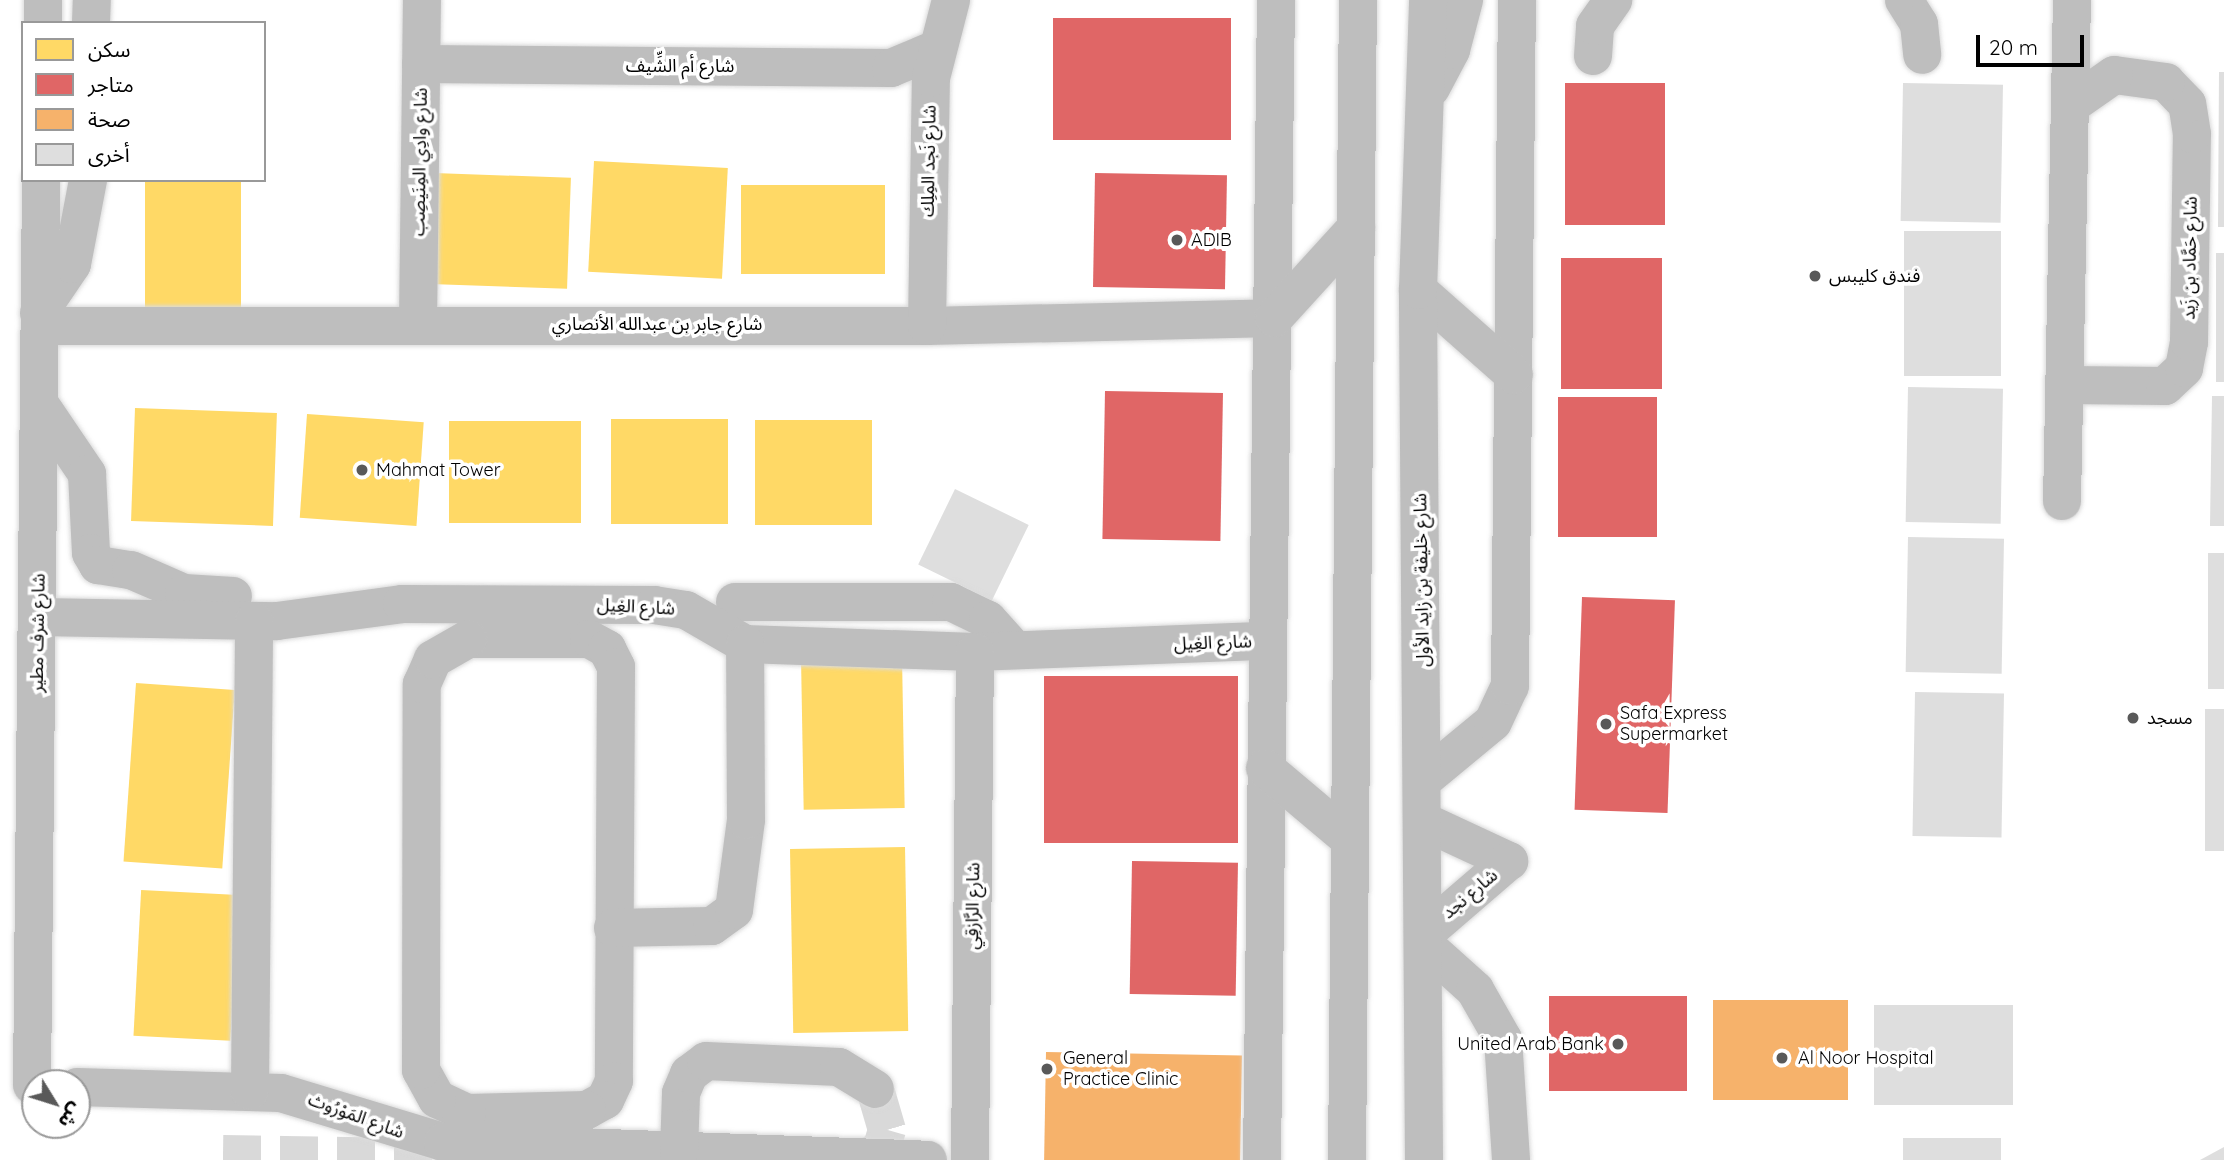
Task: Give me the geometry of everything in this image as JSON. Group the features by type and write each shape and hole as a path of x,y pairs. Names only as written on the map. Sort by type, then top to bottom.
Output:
{"street":[{"path":"43,0 43,21"},
{"path":"91,21 92,0"},
{"name":"شارع وادِي المِنَيصِب","path":"418,323 422,0"},
{"path":"1262,1160 1266,641 1274,318 1276,0"},
{"path":"1347,1160 1358,0"},
{"name":"شارع خليفة بن زايد الأول","path":"1424,1160 1425,822 1418,290 1428,0"},
{"path":"1425,99 1451,50 1464,0"},
{"path":"1424,779 1493,722 1510,686 1517,0"},
{"path":"1593,56 1595,26 1613,0"},
{"path":"1904,0 1919,24 1922,55"},
{"name":"شارع نَجد المِلِك","path":"927,326 934,50 945,3"},
{"path":"2071,105 2114,75 2072,16"},
{"path":"2062,501 2072,16"},
{"name":"شارع أم الشِّيف","path":"421,64 891,68 934,50"},
{"name":"شارع حَمَّاد بن زَيد","path":"2066,385 2152,390 2176,379 2189,356 2192,119 2166,82 2114,75"},
{"name":"شارع شرف مطير","path":"23,1069 39,617 41,182"},
{"path":"39,320 72,264 89,182"},
{"path":"1274,318 1356,228"},
{"path":"1418,290 1514,375"},
{"name":"شارع جابر بن عبدالله الأنصاري","path":"39,320 927,326 1274,318"},
{"path":"38,403 87,474 91,553 98,565 131,570 184,593 250,609 250,1091"},
{"path":"613,928 712,926 730,916 737,894 746,820 733,627 951,602 988,620 1015,650"},
{"name":"شارع الغِيل","path":"39,617 402,604 654,604 686,610 733,627 975,652 1266,641"},
{"path":"579,638 599,642 613,658 613,928 614,1081 605,1100 587,1110 467,1113 437,1099 421,1070 420,1053 421,698 426,671 443,650 468,639 579,638"},
{"name":"شارع الرَّازقِي","path":"970,1160 975,652"},
{"path":"1265,768 1348,838"},
{"name":"شارع نجد","path":"1424,939 1510,861 1425,822"},
{"path":"1424,939 1475,990 1503,1039 1511,1160"},
{"path":"679,1151 683,1083 706,1062 839,1068 875,1089"},
{"name":"شارع المَوْرُوث","path":"91,1087 250,1091 310,1098 391,1130 443,1142 928,1160"}],"building: سكن":[{"path":"594,161 728,168 722,279 588,272"},
{"path":"434,173 571,178 567,289 430,284"},
{"path":"145,182 241,182 241,315 145,315"},
{"path":"741,185 885,185 885,274 741,274"},
{"path":"135,408 277,413 273,526 131,521"},
{"name":"Mahmat Tower","path":"307,414 424,422 416,526 300,518"},
{"path":"611,419 728,419 728,524 611,524"},
{"path":"755,420 872,420 872,525 755,525"},
{"path":"449,421 581,421 581,523 449,523"},
{"path":"902,656 905,808 804,810 801,658"},
{"path":"136,683 235,690 222,868 124,862"},
{"path":"905,847 908,1031 793,1033 790,849"},
{"path":"141,890 238,895 230,1041 133,1036"}],"building: متاجر":[{"path":"1053,18 1231,18 1231,140 1053,140"},
{"path":"1565,83 1665,83 1665,225 1565,225"},
{"path":"1095,173 1227,175 1225,289 1093,287"},
{"path":"1561,258 1662,258 1662,389 1561,389"},
{"path":"1105,391 1223,393 1220,541 1102,539"},
{"path":"1558,397 1657,397 1657,537 1558,537"},
{"path":"1582,597 1675,600 1668,813 1575,810"},
{"path":"1044,676 1238,676 1238,843 1044,843"},
{"path":"1132,861 1238,863 1236,996 1130,994"},
{"name":"United Arab Bank","path":"1549,996 1687,996 1687,1091 1549,1091"}],"building: صحة":[{"path":"1713,1000 1848,1000 1848,1100 1713,1100"},
{"path":"1046,1052 1242,1055 1240,1160 1044,1160"}],"building: أخرى":[{"path":"2219,72 2224,72 2224,227 2218,227"},
{"path":"1903,83 2003,85 2001,223 1901,221"},
{"path":"1904,231 2001,231 2001,376 1904,376"},
{"path":"2216,253 2224,253 2224,382 2216,382"},
{"path":"1908,387 2003,389 2001,524 1906,522"},
{"path":"2212,396 2224,396 2224,526 2210,526"},
{"path":"955,489 1029,525 992,600 918,564"},
{"path":"1908,537 2004,539 2002,674 1906,672"},
{"path":"2208,553 2224,553 2224,689 2208,689"},
{"path":"1915,692 2004,694 2001,838 1912,836"},
{"path":"2205,709 2224,709 2224,851 2205,851"},
{"path":"1874,1005 2013,1005 2013,1105 1874,1105"},
{"path":"1903,1138 2001,1138 2001,1160 1903,1160"},
{"path":"2224,1147 2224,1160 2200,1160"}],"tunnel":[{"path":"866,1160 882,1147 887,1130 875,1089"},
{"path":"223,1154 477,1158"}],"place":[{"name":"ADIB","path":"1177,240"},
{"name":"فندق كليبس","path":"1815,276"},
{"name":"Mahmat Tower","path":"362,470"},
{"name":"مسجد","path":"2133,718"},
{"name":"Safa Express Supermarket","path":"1606,724"},
{"name":"United Arab Bank","path":"1618,1044"},
{"name":"Al Noor Hospital","path":"1782,1058"},
{"name":"General Practice Clinic","path":"1047,1069"}]}
